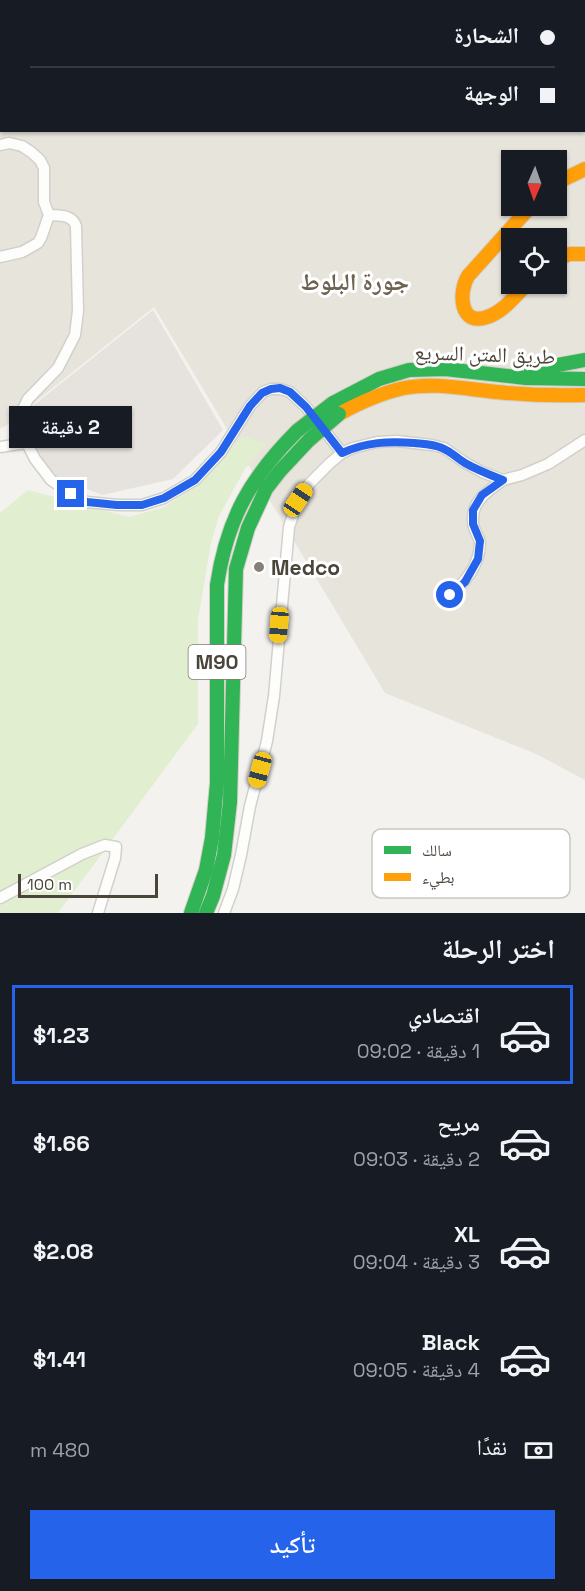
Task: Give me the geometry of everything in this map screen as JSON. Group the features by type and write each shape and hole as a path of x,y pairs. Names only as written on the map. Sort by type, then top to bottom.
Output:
{"main road":[{"path":"567,178 585,169"},
{"path":"511,228 522,216"},
{"path":"501,239 464,283 461,297 463,308 476,319 484,319 497,313 517,294"},
{"path":"567,255 585,254"},
{"path":"508,376 585,360"},
{"name":"طريق المتن السريع","path":"206,913 224,855 230,802 236,569 248,528 266,489 336,409 364,385 386,376 409,370 440,370 585,379"},
{"name":"طريق المتن السريع","path":"191,913 206,870 212,838 217,783 217,597 220,562 233,519 253,482 268,461 297,431 336,409 406,388 431,386 526,395 585,395"}],"street":[{"path":"0,145 9,143 22,146 40,160 44,168 44,202 49,215 38,243 22,252 0,257"},
{"path":"49,215 70,218 76,226 78,311 75,335 58,368 28,399 20,420 21,432 26,443 51,480 87,502 142,505 164,498 195,480 221,452 250,406 262,393 280,388 290,392 306,407 342,453"},
{"path":"450,595 465,582 478,559 480,541 473,524 473,510 482,495 503,480 548,464 585,440"},
{"path":"224,913 233,889 250,806 267,741 274,696 289,527 298,500 310,483 342,453 377,442 397,441 444,448 482,472 503,480"},
{"path":"0,447 26,443"},
{"path":"0,898 81,854 105,845 113,845 117,851 98,913"}],"shaded area":[{"path":"0,132 585,132 585,780 536,754 385,693 154,307 0,428"},
{"path":"153,310 223,430 173,479 102,495 53,475 37,457 22,425 24,413"}],"green space":[{"path":"244,436 267,444 245,469 219,516 211,543 198,620 198,724 58,913 0,913 0,513 28,490 129,517 164,507 199,485 233,445"}],"traffic: fast":[{"path":"531,370 585,360"},
{"path":"333,403 379,379 409,370 445,369 526,378 585,379"},
{"path":"297,431 333,403"},
{"path":"309,440 339,414"},
{"path":"191,913 206,870 212,838 217,783 217,585 221,561 234,520 243,501 266,466 297,431"},
{"path":"206,913 224,855 230,802 236,569 248,528 266,489 309,440"}],"traffic: slow":[{"path":"567,178 585,169"},
{"path":"511,228 522,216"},
{"path":"501,239 468,276 463,291 464,307 466,313 471,317 478,319 487,317 504,308 517,294"},
{"path":"567,255 585,254"},
{"path":"339,414 362,402 395,390 415,386 530,395 585,395"}],"place":[{"name":"Medco","path":"259,567"}],"district":[{"name":"جورة البلوط","path":"355,281"}],"route":[{"path":"71,494 87,502 117,505 142,505 164,498 195,480 221,452 250,406 262,393 280,388 290,392 306,407 342,453 377,442 397,441 432,445 444,448 482,472 503,480 482,495 473,510 473,524 480,541 478,559 465,582 450,595"}]}
